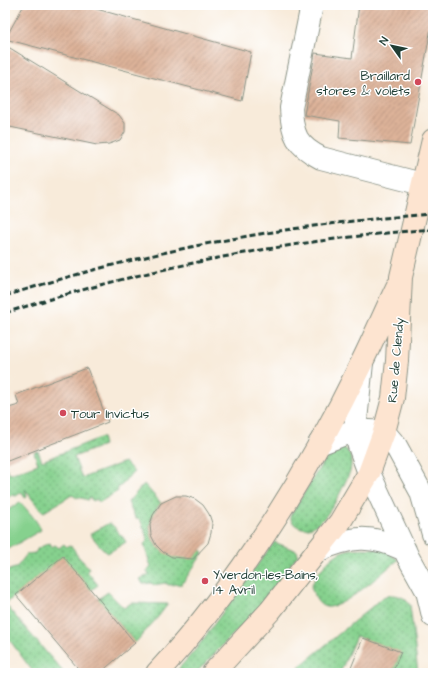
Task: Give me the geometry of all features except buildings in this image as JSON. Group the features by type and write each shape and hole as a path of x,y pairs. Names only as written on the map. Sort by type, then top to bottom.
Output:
{"main road":[{"name":"Rue de Clendy","path":"213,673 270,611 340,522 369,473 384,432 393,398 397,361 401,277 433,141"},
{"name":"Rue de Clendy","path":"157,673 179,649 225,593 271,527 319,444 362,362 401,277"}],"street":[{"path":"312,5 291,108 291,125 298,140 306,151 321,158 422,184"},
{"path":"362,362 355,430 369,473 426,591 433,616"},
{"path":"319,444 355,430 384,432 396,446 421,492 433,534"},
{"path":"317,551 340,542 362,539 387,541 405,550"}],"green space":[{"path":"102,437 104,445 74,457 82,478 125,462 134,472 117,489 118,491 100,502 95,499 94,501 89,498 88,500 77,498 72,495 44,512 25,489 27,497 25,498 22,492 16,496 12,495 5,499 5,470 7,469 10,474 38,464 34,452 38,451 42,461"},
{"path":"344,447 349,452 351,458 350,472 332,508 318,524 310,528 302,528 297,526 294,524 290,516 329,452 335,448"},
{"path":"144,484 161,503 153,514 150,526 151,536 157,546 165,552 175,556 188,555 201,550 203,553 182,584 143,584 140,579 149,575 147,571 151,567 144,544 148,540 141,521 135,517 128,502"},
{"path":"20,502 35,519 41,530 5,551 5,512"},
{"path":"109,523 126,542 108,553 90,534"},
{"path":"274,542 297,551 298,555 267,599 196,673 175,673 196,649"},
{"path":"50,543 52,547 55,545 59,548 64,544 67,547 69,545 72,547 89,568 87,571 98,585 91,590 16,595 5,604 5,571 16,568 27,554 35,553 38,548"},
{"path":"351,549 384,549 398,560 363,589 333,606 326,607 318,602 311,587 321,570 336,555"},
{"path":"108,592 124,608 131,603 168,604 135,643 98,599"},
{"path":"390,595 402,597 410,605 418,673 392,673 400,652 356,636 340,673 305,673 299,667 381,599"},
{"path":"5,604 64,673 34,673 5,634"}],"railway":[{"path":"5,296 111,266 216,242 270,232 324,225 433,214"},
{"path":"5,313 110,282 217,258 324,240 433,229"}],"place":[{"name":"Braillard stores & volets","path":"418,82"},
{"name":"Tour Invictus","path":"63,413"},
{"name":"Yverdon-les-Bains, 14 Avril","path":"205,581"}]}
